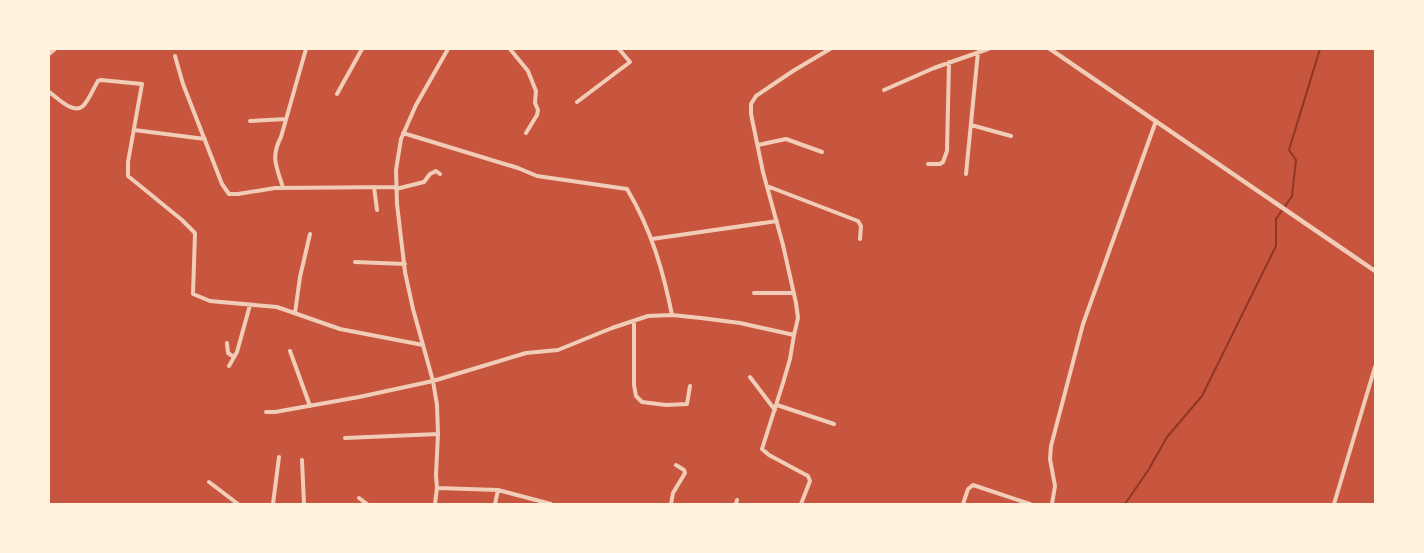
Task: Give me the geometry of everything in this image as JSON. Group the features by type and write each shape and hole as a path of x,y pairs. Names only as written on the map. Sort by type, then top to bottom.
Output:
{"street":[{"path":"49,54 55,49"},
{"path":"284,188 274,156 275,149 281,137 306,49"},
{"path":"337,94 362,49"},
{"path":"435,504 437,488 437,405 433,380 413,309 405,264 397,204 396,170 403,134 416,105 448,49"},
{"path":"510,49 528,71 536,91 537,115 526,133"},
{"path":"577,102 630,62 619,49"},
{"path":"801,504 810,481 808,476 769,455 762,449 790,359 798,318 794,293 751,114 751,104 756,96 830,49"},
{"path":"884,90 949,62 988,49"},
{"path":"1050,49 1375,271"},
{"path":"966,174 978,52"},
{"path":"175,56 183,84 222,184 228,194 284,188 396,188 424,182 430,174 436,171 440,174"},
{"path":"928,164 940,164 943,162 947,151 949,62"},
{"path":"49,92 71,108 77,109 83,106 98,81 142,84 128,162 128,176 195,233 193,294 210,301 278,307 340,328 423,345"},
{"path":"250,121 286,119"},
{"path":"1052,504 1054,486 1050,459 1051,446 1083,324 1156,121"},
{"path":"971,124 1011,136"},
{"path":"134,130 205,139"},
{"path":"403,134 518,168 536,176 626,190 652,239 661,266 672,315"},
{"path":"758,144 786,139 822,152"},
{"path":"767,186 858,221 861,226 860,239"},
{"path":"374,187 377,210"},
{"path":"652,239 777,221"},
{"path":"295,313 300,277 310,234"},
{"path":"356,262 405,264"},
{"path":"754,293 794,293"},
{"path":"228,366 240,343 250,305"},
{"path":"266,412 310,406 433,380 526,353 558,350 648,316 672,315 740,323 794,335"},
{"path":"634,321 634,385 636,396 642,402 666,405 687,404 690,386"},
{"path":"227,343 228,353 234,357"},
{"path":"290,351 310,406"},
{"path":"1334,504 1375,367"},
{"path":"750,377 776,408 834,424"},
{"path":"345,438 438,434"},
{"path":"273,504 280,457"},
{"path":"302,460 304,504"},
{"path":"676,465 685,473 673,494 671,504 677,504"},
{"path":"209,482 238,504"},
{"path":"963,504 968,488 973,485 1030,504"},
{"path":"437,488 498,490 551,504"},
{"path":"495,504 498,490"},
{"path":"359,498 367,504"}],"waterway":[{"path":"1125,504 1149,469 1167,437 1202,396 1276,246 1276,219 1292,196 1296,160 1289,150 1320,49"}]}
